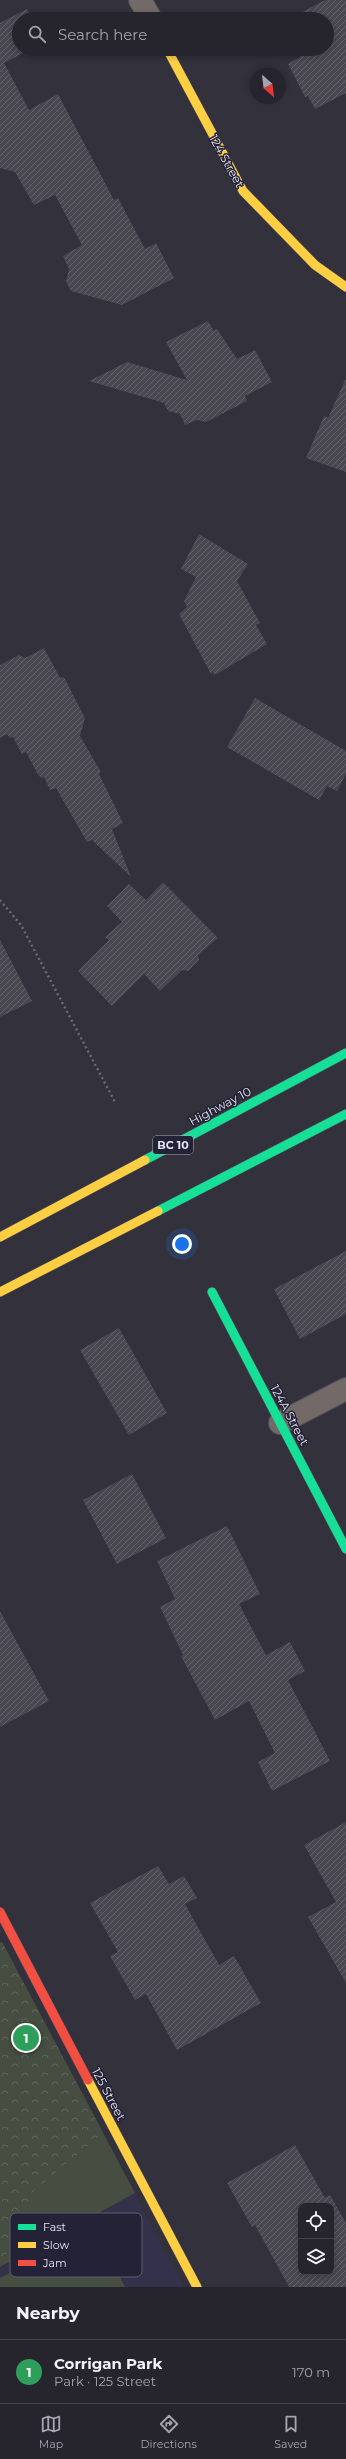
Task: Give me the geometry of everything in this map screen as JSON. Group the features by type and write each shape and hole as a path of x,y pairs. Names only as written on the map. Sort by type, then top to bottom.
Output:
{"main road":[{"name":"124 Street","path":"171,56 243,191 315,265 346,287"},
{"name":"Highway 10","path":"0,1237 346,1052"},
{"path":"0,1292 346,1114"},
{"name":"124A Street","path":"212,1292 346,1549"},
{"name":"125 Street","path":"0,1912 197,2287"}],"street":[{"path":"140,0 147,12"},
{"path":"280,1423 346,1389"}],"path":[{"path":"0,900 21,925 115,1102"}],"shaded area":[{"path":"135,2193 184,2287 0,2287 0,2267 10,2262 10,2277 142,2277 142,2213 99,2213"}],"green space":[{"path":"2,1942 135,2193 99,2213 10,2213 10,2262 0,2267 0,1943"},
{"path":"2,1942 103,2133 31,2193 23,2213 10,2213 10,2245 3,2262 0,2263 0,1943"},
{"path":"10,2273 10,2277 120,2277 125,2287 0,2287 0,2278"}],"building":[{"path":"325,0 346,0 346,93 315,109 308,96 305,97 288,64 301,56 334,56 334,12 302,12"},
{"path":"27,9 28,12 21,12"},
{"path":"12,17 12,56 18,56 4,63 29,110 58,94 114,200 118,198 145,249 156,243 174,278 122,305 71,291 66,281 69,269 63,256 82,245 55,195 34,205 15,172 0,168 0,23"},
{"path":"208,321 214,331 217,329 237,359 255,350 272,382 245,396 247,401 206,422 197,420 185,425 180,414 168,411 164,403 89,381 127,362 187,380 166,342"},
{"path":"346,378 346,472 306,458 324,416 328,418"},
{"path":"199,534 248,564 237,581 260,623 256,625 267,644 215,675 213,672 211,674 179,614 187,607 184,601 196,577 181,569"},
{"path":"44,648 60,678 64,677 85,718 80,736 101,772 99,774 123,823 112,829 131,877 92,840 87,842 56,788 50,790 44,777 41,778 37,773 26,752 22,754 13,737 10,738 7,734 0,738 0,665 19,655 25,658"},
{"path":"255,698 346,751 346,774 337,791 327,786 319,800 227,747"},
{"path":"163,882 218,938 198,955 199,960 188,971 182,970 160,991 144,974 112,1006 78,971 109,940 105,937 122,922 107,906 129,884 146,900"},
{"path":"0,940 32,1001 0,1017"},
{"path":"346,1251 346,1314 300,1339 274,1289"},
{"path":"119,1328 167,1413 129,1435 80,1350"},
{"path":"132,1474 166,1538 117,1564 83,1500"},
{"path":"227,1526 260,1594 239,1604 266,1655 290,1642 305,1671 288,1680 330,1761 272,1791 258,1762 275,1753 249,1701 215,1720 181,1656 183,1655 160,1607 175,1599 157,1561"},
{"path":"0,1611 49,1701 0,1727"},
{"path":"346,1822 346,1983 308,1917 336,1902 304,1845"},
{"path":"158,1866 169,1884 184,1876 197,1898 185,1904 219,1965 234,1956 261,2003 177,2050 146,1994 135,2000 110,1956 118,1952 90,1903"},
{"path":"295,2145 325,2198 330,2195 346,2223 346,2287 289,2287 255,2225 252,2227 227,2183"}],"traffic: fast":[{"path":"145,1160 346,1053"},
{"path":"158,1211 346,1114"},
{"path":"212,1292 346,1549"}],"traffic: slow":[{"path":"171,56 243,191 315,265 346,287"},
{"path":"0,1237 145,1160"},
{"path":"0,1292 158,1211"},
{"path":"88,2080 197,2287"}],"traffic: jam":[{"path":"0,1912 88,2080"}],"place":[{"name":"Corrigan Park","path":"26,2038"}]}
